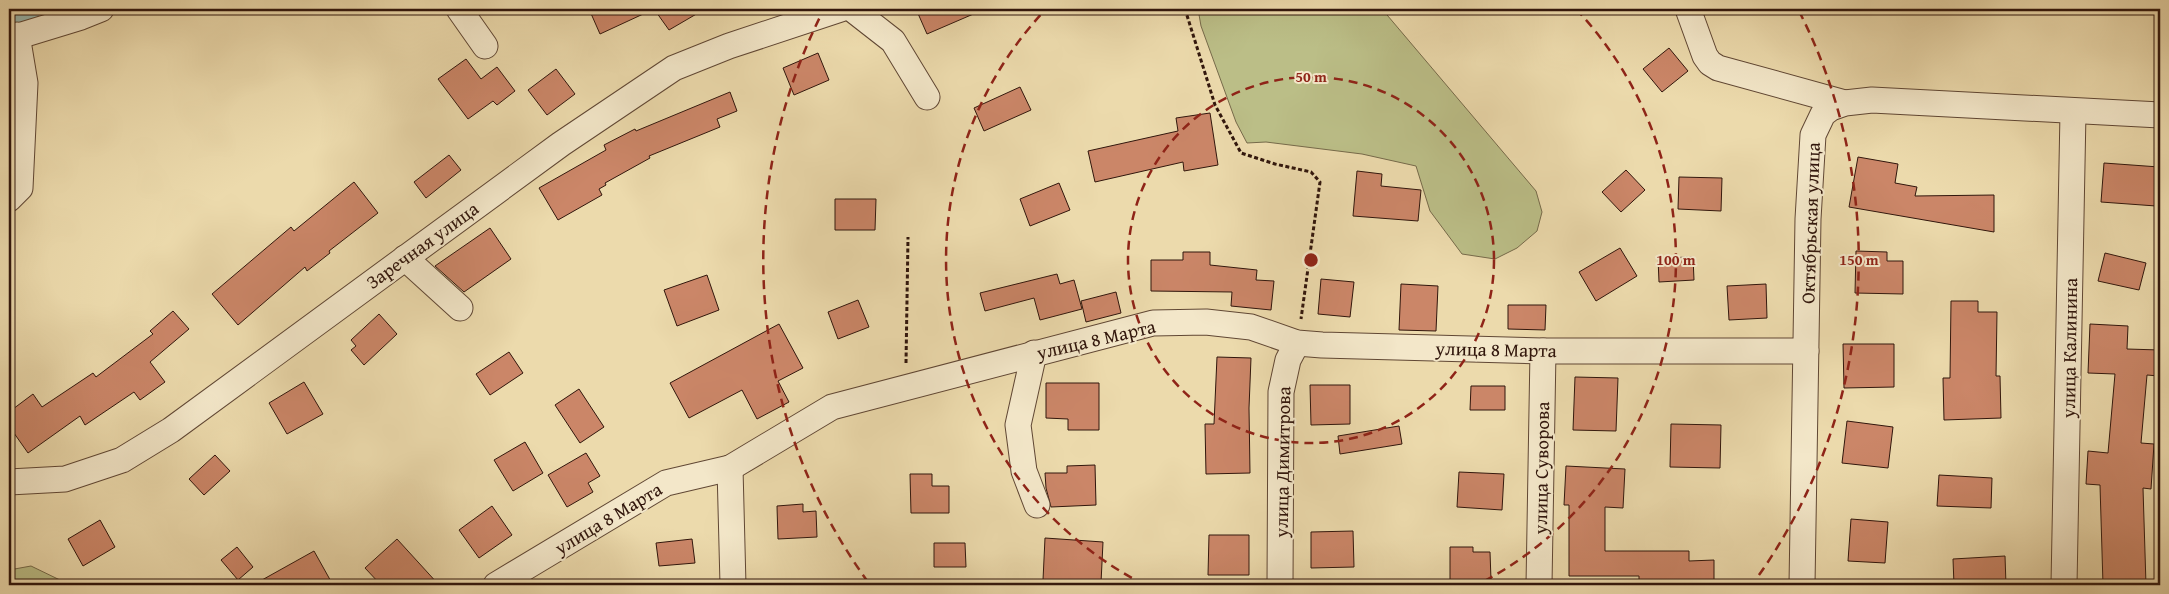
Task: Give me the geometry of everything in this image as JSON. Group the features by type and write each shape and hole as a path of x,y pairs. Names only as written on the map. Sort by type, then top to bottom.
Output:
{"street":[{"path":"9,199 20,188 25,84 13,37 52,27 101,9"},
{"path":"459,9 485,46"},
{"name":"Заречная улица","path":"9,482 65,479 122,460 171,430 561,144 674,68 729,46 841,9"},
{"path":"852,9 893,41 927,97"},
{"path":"1688,9 1705,56 1718,68 1845,103"},
{"name":"Октябрьская улица","path":"1802,585 1808,219 1813,135 1823,114 1831,108 1845,103 1872,100 2160,115"},
{"name":"улица Калинина","path":"2064,585 2074,112"},
{"path":"405,258 460,308"},
{"name":"улица 8 Марта","path":"498,585 666,483 730,468 832,407 1153,323 1206,322 1252,327 1297,343 1322,345 1543,351 1806,351"},
{"name":"улица Димитрова","path":"1280,585 1281,392 1288,360 1297,343"},
{"name":"улица Суворова","path":"1539,585 1543,351"},
{"path":"1034,353 1018,425 1024,471 1037,505"},
{"path":"730,468 733,585"}],"path":[{"path":"1185,9 1215,105 1241,153 1275,164 1311,172 1320,182 1297,343"},
{"path":"905,389 908,237"}],"green space":[{"path":"1198,9 1382,9 1536,191 1542,212 1537,231 1517,248 1495,259 1462,254 1430,211 1416,166 1362,154 1266,142 1247,143 1236,122 1201,26"},
{"path":"31,566 62,581 85,585 9,585 9,570"}],"building":[{"path":"589,9 654,9 600,34"},
{"path":"654,9 705,9 669,30"},
{"path":"916,9 985,9 927,34"},
{"path":"1669,48 1688,71 1662,92 1643,69"},
{"path":"818,53 829,80 794,95 783,68"},
{"path":"466,59 481,79 497,67 515,91 497,105 493,101 468,119 438,79"},
{"path":"556,69 575,94 547,115 528,90"},
{"path":"1020,87 1031,110 984,131 974,108"},
{"path":"730,92 737,111 717,119 720,127 649,156 650,158 605,183 606,185 599,189 602,195 558,220 539,188 606,150 604,145 635,129 636,131"},
{"path":"1210,113 1218,165 1184,171 1183,162 1095,182 1088,151 1178,131 1176,118"},
{"path":"449,155 461,170 426,198 414,182"},
{"path":"1858,157 1898,164 1895,183 1917,187 1915,196 1994,195 1994,232 1849,207"},
{"path":"2104,163 2159,167 2156,206 2101,202"},
{"path":"1626,170 1645,190 1621,212 1602,192"},
{"path":"1357,171 1382,174 1381,186 1421,190 1418,221 1353,216"},
{"path":"1679,177 1722,178 1721,211 1678,209"},
{"path":"354,182 378,213 329,251 330,253 307,271 305,267 238,325 212,294 291,227 294,231"},
{"path":"1059,183 1070,210 1030,226 1020,199"},
{"path":"835,199 876,199 875,230 835,230"},
{"path":"490,228 511,259 464,292 435,266"},
{"path":"1620,248 1637,276 1596,301 1579,272"},
{"path":"1856,251 1887,252 1887,261 1903,261 1903,294 1855,293"},
{"path":"1183,252 1210,252 1210,265 1257,270 1256,280 1274,281 1271,310 1231,306 1232,292 1151,291 1151,260 1183,260"},
{"path":"2105,253 2146,263 2139,290 2098,281"},
{"path":"1693,257 1694,280 1659,282 1658,258"},
{"path":"1057,274 1060,284 1074,280 1082,309 1040,320 1034,298 985,311 980,293"},
{"path":"707,275 719,310 677,326 664,290"},
{"path":"1321,279 1354,282 1350,317 1318,314"},
{"path":"1401,284 1438,286 1436,331 1399,330"},
{"path":"1766,284 1767,318 1729,320 1727,286"},
{"path":"1116,292 1121,313 1086,322 1081,301"},
{"path":"858,300 869,327 838,339 828,312"},
{"path":"1951,301 1978,301 1978,312 1997,312 1996,376 2000,376 2001,418 1944,420 1943,378 1950,378"},
{"path":"1508,305 1546,305 1545,330 1508,329"},
{"path":"173,311 189,329 150,362 165,382 140,400 134,392 85,425 80,416 28,453 9,426 9,412 33,394 42,407 93,373 96,377 153,334 150,331"},
{"path":"379,314 397,334 364,365 351,350 356,346 351,340"},
{"path":"779,324 803,368 778,381 789,402 757,419 742,390 689,418 670,383"},
{"path":"2090,324 2128,326 2127,349 2160,350 2159,376 2147,375 2141,443 2154,444 2151,489 2143,488 2146,585 2103,585 2100,485 2086,484 2088,451 2108,453 2115,374 2088,373"},
{"path":"1843,344 1894,344 1894,387 1844,388"},
{"path":"509,352 523,373 490,395 476,374"},
{"path":"1217,357 1251,358 1249,408 1250,473 1206,474 1205,424 1214,424"},
{"path":"1575,377 1618,378 1616,431 1573,430"},
{"path":"304,382 323,414 287,434 269,403"},
{"path":"1046,383 1099,383 1099,430 1068,430 1068,419 1046,418"},
{"path":"1310,385 1350,385 1350,424 1311,425"},
{"path":"1471,386 1505,386 1505,410 1470,410"},
{"path":"579,389 604,427 580,443 555,405"},
{"path":"1847,421 1893,427 1888,468 1842,463"},
{"path":"1671,424 1721,425 1720,468 1670,467"},
{"path":"1399,426 1402,444 1340,454 1338,436"},
{"path":"525,442 543,473 513,491 494,460"},
{"path":"586,453 600,476 588,483 593,492 567,507 548,475"},
{"path":"215,455 230,471 204,495 189,479"},
{"path":"1095,465 1096,505 1051,507 1046,488 1045,473 1067,473 1067,466"},
{"path":"1566,466 1625,469 1623,508 1605,507 1605,551 1689,551 1689,561 1714,560 1714,585 1639,585 1639,576 1569,576 1569,505 1564,505"},
{"path":"1459,472 1504,474 1502,510 1457,507"},
{"path":"910,474 932,474 932,486 949,486 949,513 911,513"},
{"path":"1939,475 1992,478 1991,508 1937,506"},
{"path":"803,504 803,512 816,511 817,537 778,539 777,506"},
{"path":"492,506 512,535 479,558 459,530"},
{"path":"1851,519 1888,522 1885,563 1848,561"},
{"path":"100,520 115,547 83,566 68,539"},
{"path":"1353,531 1354,567 1311,568 1311,532"},
{"path":"1209,535 1249,535 1249,575 1208,575"},
{"path":"1045,538 1103,542 1101,583 1043,580"},
{"path":"397,539 439,585 381,585 365,568"},
{"path":"692,539 695,563 659,566 656,543"},
{"path":"934,543 965,543 966,567 934,567"},
{"path":"237,547 253,567 238,580 221,560"},
{"path":"1450,547 1473,547 1473,552 1490,552 1491,580 1450,580"},
{"path":"314,551 333,585 253,585"},
{"path":"2005,556 2006,585 1954,585 1953,559"}],"waterway":[{"path":"9,12 18,9"}]}
